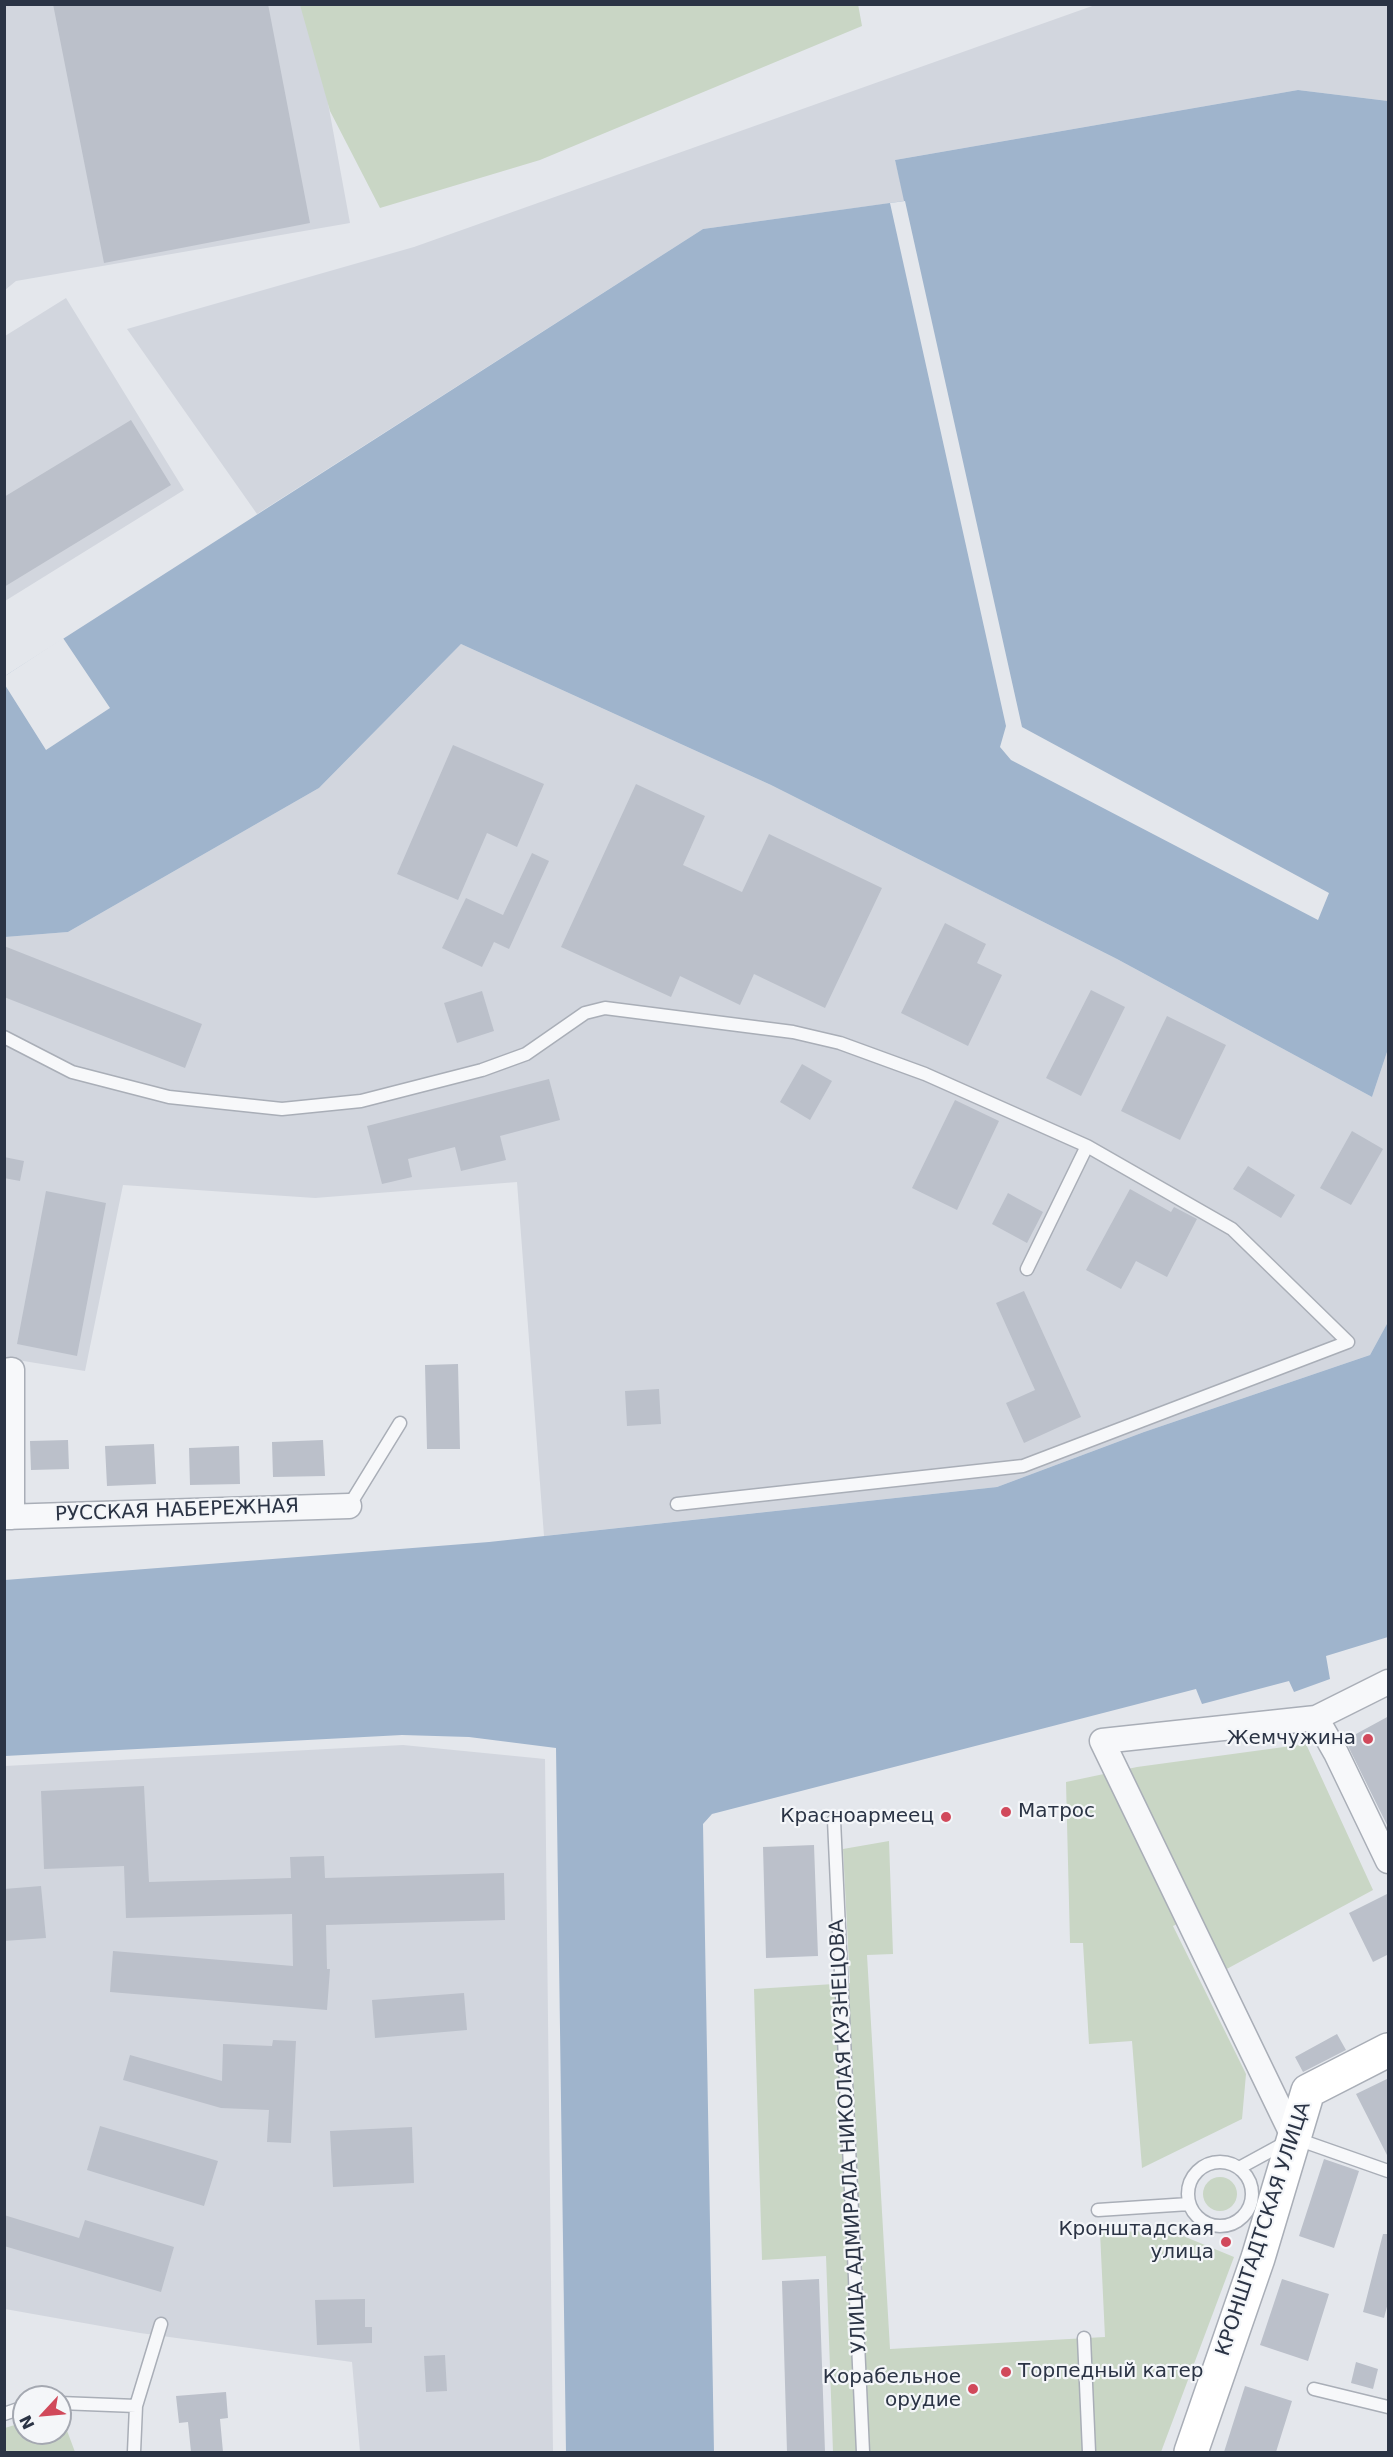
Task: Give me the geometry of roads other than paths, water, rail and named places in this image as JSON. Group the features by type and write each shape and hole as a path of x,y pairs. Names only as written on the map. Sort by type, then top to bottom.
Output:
{"street":[{"path":"4,1371 12,1370 8,1517"},
{"name":"РУССКАЯ НАБЕРЕЖНАЯ","path":"8,1517 349,1506"},
{"path":"1294,2138 1102,1741 1316,1718 1389,1682"},
{"path":"1316,1718 1336,1753 1389,1861"},
{"name":"КРОНШТАДТСКАЯ УЛИЦА","path":"1191,2452 1258,2217 1294,2138 1308,2091 1389,2050"}],"lane":[{"path":"4,1036 72,1072 83,1075 169,1097 282,1109 361,1101 482,1070 526,1054 585,1013 605,1008 793,1032 840,1043 925,1074 1088,1146 1232,1229 1348,1342 1023,1466 677,1504"},
{"path":"1027,1269 1088,1146"},
{"path":"349,1506 399,1423"},
{"name":"УЛИЦА АДМИРАЛА НИКОЛАЯ КУЗНЕЦОВА","path":"834,1820 864,2452"},
{"path":"1239,2168 1294,2138 1389,2171"},
{"path":"1220,2161 1239,2168 1251,2184 1251,2204 1258,2217 1220,2226 1201,2220 1190,2204 1190,2184 1199,2163 1220,2161"},
{"path":"1098,2210 1190,2204"},
{"path":"134,2452 136,2406 161,2324"},
{"path":"1084,2338 1089,2452"},
{"path":"1314,2390 1389,2407"},
{"path":"72,2403 136,2406"}],"water":[{"path":"1298,90 1388,101 1388,1049 1372,1097 1117,959 771,785 461,644 319,788 68,932 5,937 5,676 703,229 904,201 895,160"},
{"path":"1388,1322 1388,1637 1326,1656 1330,1679 1294,1692 1289,1681 1202,1704 1196,1689 712,1814 703,1824 714,2452 566,2452 556,1748 469,1737 402,1735 5,1756 5,1580 489,1542 997,1487 1144,1432 1370,1355"}],"place":[{"name":"Жемчужина","path":"1368,1739"},
{"name":"Матрос","path":"1006,1812"},
{"name":"Красноармеец","path":"946,1817"},
{"name":"Кронштадская улица","path":"1226,2242"},
{"name":"Торпедный катер","path":"1006,2372"},
{"name":"Корабельное орудие","path":"973,2389"}]}
